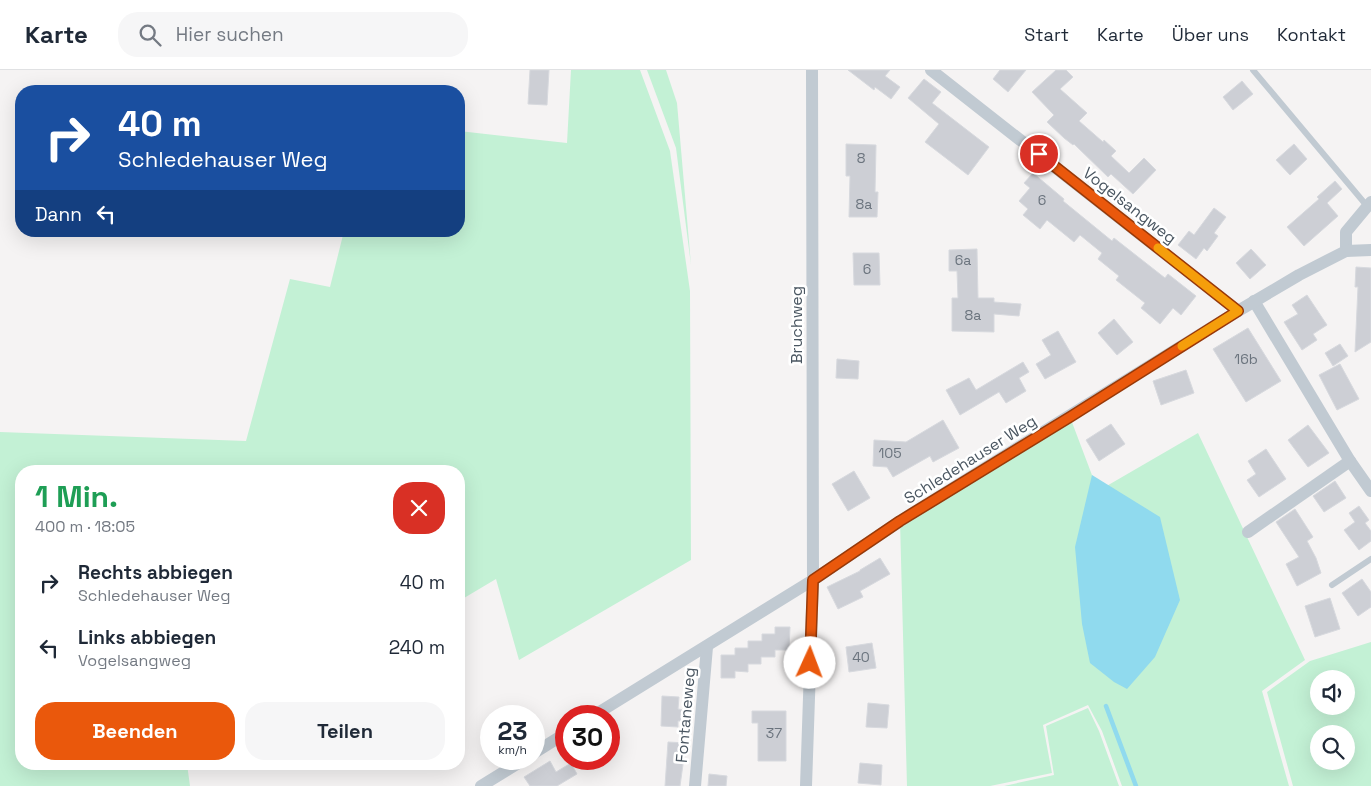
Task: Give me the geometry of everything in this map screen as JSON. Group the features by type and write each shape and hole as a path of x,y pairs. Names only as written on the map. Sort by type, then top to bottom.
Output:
{"street":[{"name":"Bruchweg","path":"806,786 813,580 812,70"},
{"name":"Vogelsangweg","path":"931,70 1238,311"},
{"path":"1346,251 1346,232 1369,204"},
{"name":"Schledehauser Weg","path":"611,705 813,580 900,521 1238,311 1299,275 1346,251 1371,250"},
{"path":"1254,302 1350,461 1371,491"},
{"path":"1248,532 1350,461"},
{"name":"Fontaneweg","path":"695,786 707,647"},
{"path":"481,786 507,770"}],"lane":[{"path":"1252,70 1369,204"},
{"path":"1332,585 1371,559"}],"green space":[{"path":"571,70 640,70 670,151 690,291 691,560 519,660 496,579 465,597 465,465 15,465 15,770 188,770 190,786 0,786 0,432 246,441 290,279 330,287 342,237 465,237 465,132 567,143"},
{"path":"647,70 666,70 677,103 691,265 676,148"},
{"path":"1070,417 1098,491 1198,433 1305,660 1262,691 1289,786 1122,786 1102,731 1088,705 1043,725 1052,773 990,786 907,786 900,521"},
{"path":"1371,642 1371,786 1293,786 1267,692 1310,661"},
{"path":"1088,708 1099,731 1119,786 1004,786 1054,775 1046,726"}],"water":[{"path":"1092,475 1160,517 1180,600 1155,657 1127,689 1114,682 1090,663 1082,624 1075,547"}],"building":[{"path":"530,70 549,70 547,105 528,104"},
{"path":"848,70 890,70 885,76 900,87 891,99 875,87 874,90"},
{"path":"1000,70 1026,70 1008,92 993,79"},
{"path":"1056,70 1066,70 1073,77 1060,89 1087,113 1079,121 1116,151 1111,156 1129,173 1144,158 1156,170 1133,194 1111,174 1108,177 1074,144 1064,138 1047,122 1054,115 1032,92"},
{"path":"924,79 941,92 932,103 989,147 968,175 925,142 939,124 908,98"},
{"path":"1242,81 1253,94 1233,110 1223,97"},
{"path":"846,144 876,145 875,192 878,192 877,217 849,217 850,176 846,176"},
{"path":"1294,144 1307,159 1290,175 1276,160"},
{"path":"1033,173 1064,199 1063,201 1112,241 1114,238 1165,278 1168,274 1196,296 1181,315 1173,308 1160,324 1141,308 1145,303 1116,280 1119,276 1098,259 1102,253 1080,235 1074,242 1047,220 1040,229 1023,215 1028,209 1019,201 1030,188 1024,183"},
{"path":"1335,181 1342,189 1327,203 1338,216 1304,246 1287,227 1319,199 1317,197"},
{"path":"1214,208 1226,217 1214,233 1218,236 1207,251 1204,248 1196,259 1178,245 1189,231 1194,235"},
{"path":"977,249 978,298 994,298 994,302 1021,304 1019,316 994,314 994,332 952,331 952,298 958,298 957,271 949,271 949,250"},
{"path":"1251,249 1266,265 1250,279 1236,263"},
{"path":"853,253 879,253 880,285 854,285"},
{"path":"1356,267 1371,268 1371,342 1355,352 1358,287 1355,287"},
{"path":"1307,295 1327,325 1313,334 1317,340 1302,350 1284,322 1298,314 1292,305"},
{"path":"1114,319 1133,342 1117,355 1098,333"},
{"path":"1248,328 1281,381 1246,402 1213,349"},
{"path":"1058,331 1076,362 1045,379 1036,364 1051,355 1042,340"},
{"path":"1340,344 1348,356 1333,366 1325,353"},
{"path":"837,359 859,361 858,379 836,378"},
{"path":"1023,362 1029,372 1019,378 1026,391 1006,403 999,392 960,415 946,390 969,378 976,390"},
{"path":"1340,364 1359,399 1337,410 1319,375"},
{"path":"1186,370 1194,393 1161,405 1153,381"},
{"path":"943,420 959,448 933,462 930,456 893,477 887,467 873,466 874,440 906,442"},
{"path":"1111,424 1125,444 1099,461 1086,440"},
{"path":"1308,425 1329,453 1308,467 1288,440"},
{"path":"1266,449 1286,479 1259,497 1247,480 1256,474 1248,461"},
{"path":"854,471 870,498 848,511 832,484"},
{"path":"1335,481 1346,498 1324,512 1313,496"},
{"path":"1359,506 1369,520 1365,523 1371,531 1371,541 1359,550 1344,530 1355,522 1349,513"},
{"path":"1295,509 1313,537 1307,541 1321,573 1297,586 1286,564 1299,557 1276,522"},
{"path":"880,558 890,574 860,591 863,597 838,609 827,587 860,571"},
{"path":"1362,579 1371,592 1371,607 1358,616 1342,593"},
{"path":"1330,598 1340,629 1315,637 1305,606"},
{"path":"775,627 790,627 789,650 775,650 775,657 761,657 761,664 748,664 748,672 735,671 735,678 721,678 721,655 735,655 735,648 748,648 748,641 762,641 762,634 775,634"},
{"path":"872,643 876,668 849,672 846,647"},
{"path":"662,696 679,697 678,709 685,710 684,721 678,721 678,727 661,726"},
{"path":"868,703 889,705 887,728 866,727"},
{"path":"752,711 786,711 786,761 758,761 758,723 752,723"},
{"path":"668,742 686,743 680,786 665,786"},
{"path":"550,761 556,772 559,770 575,770 577,774 557,786 530,786 524,777 535,770 545,770 545,764"},
{"path":"860,763 882,765 881,785 858,783"},
{"path":"709,774 727,776 726,786 708,786"}],"waterway":[{"path":"1106,706 1136,786"}],"slow traffic":[{"path":"1158,248 1238,311 1182,346"}],"route":[{"path":"810,663 813,580 900,521 1238,311 1039,154"}]}
